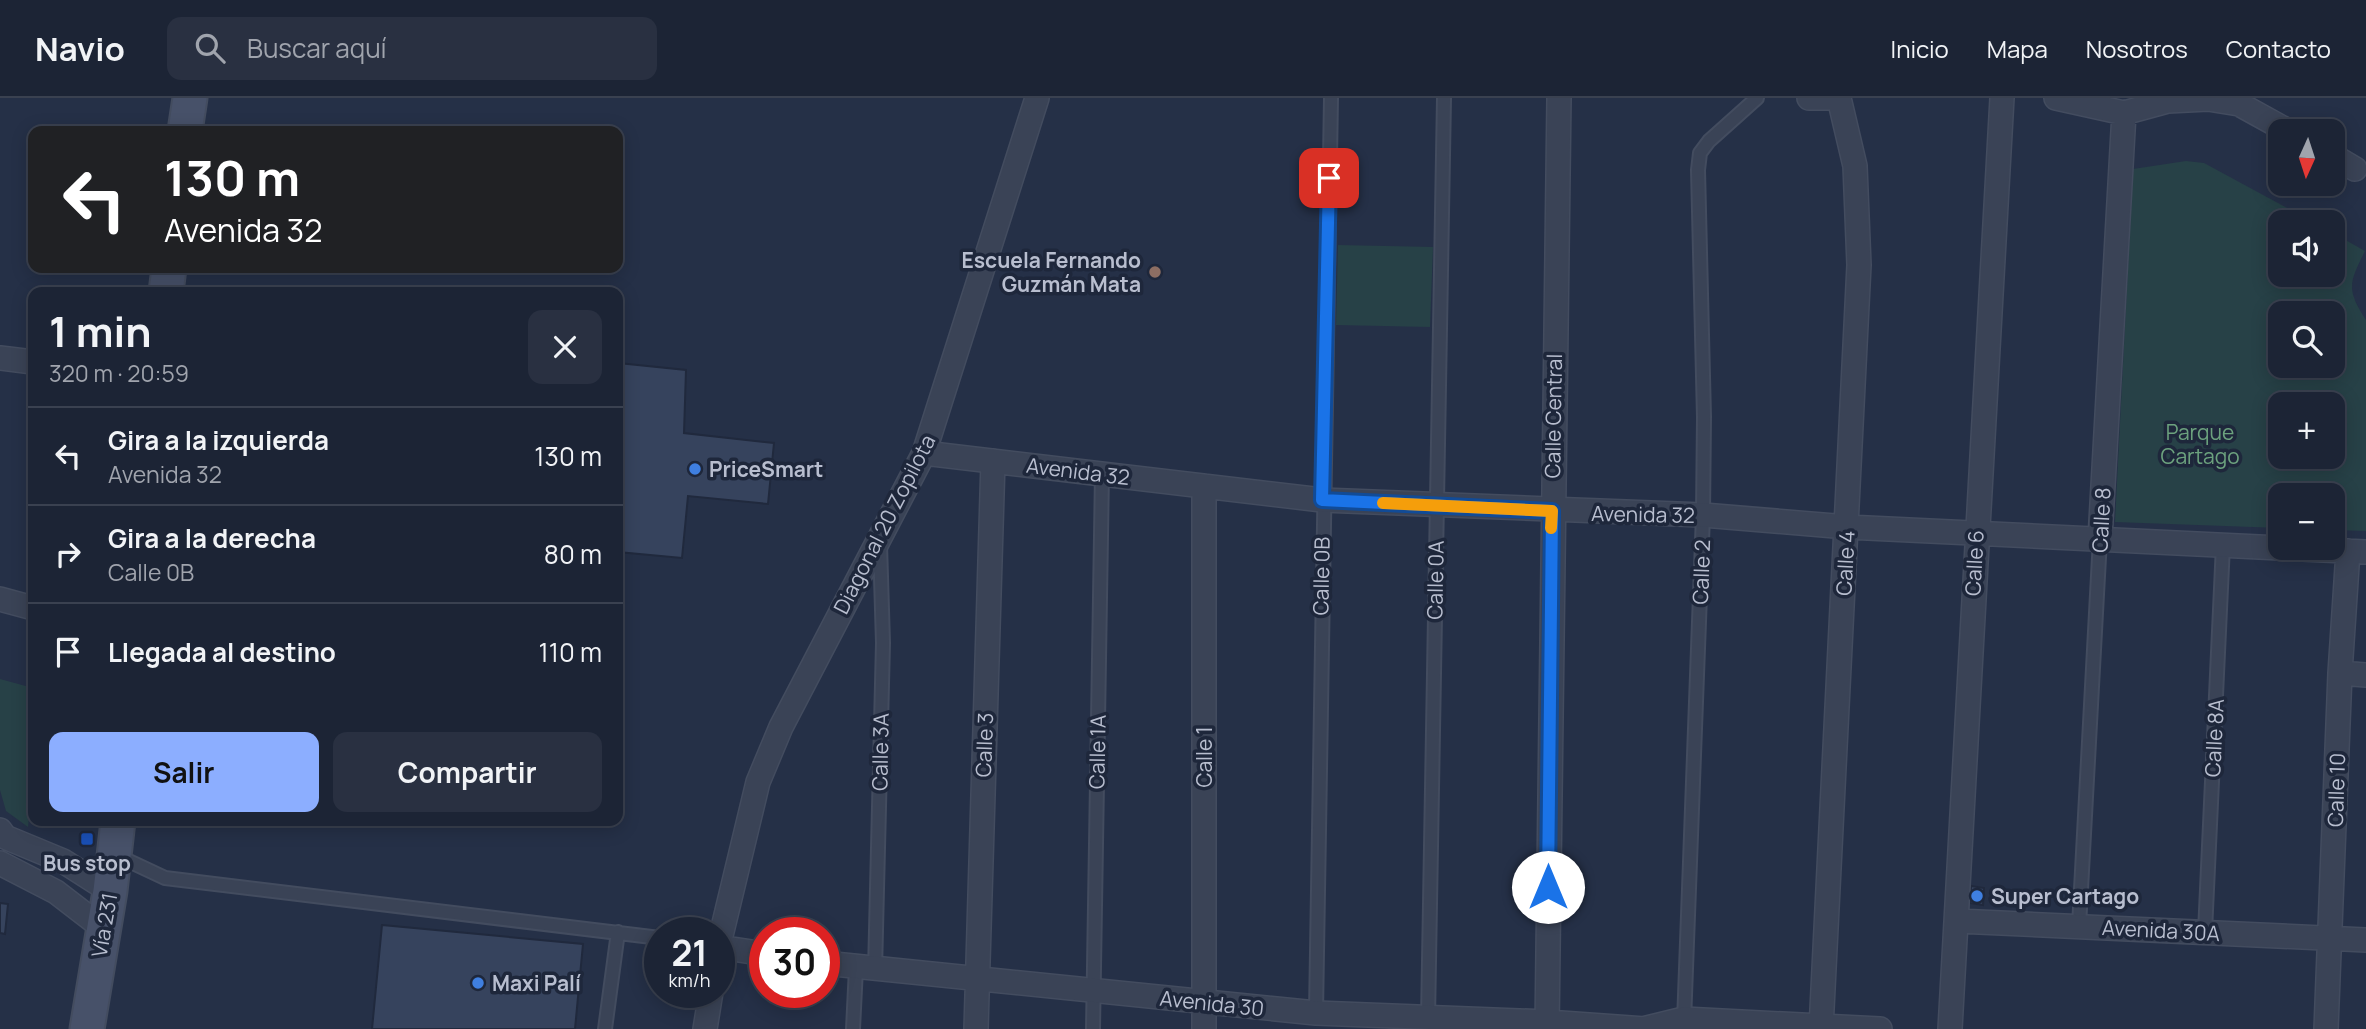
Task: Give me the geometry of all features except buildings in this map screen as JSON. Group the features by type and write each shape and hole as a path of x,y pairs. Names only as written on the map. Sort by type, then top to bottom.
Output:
{"main road":[{"path":"186,126 190,98"},
{"name":"Vía 231","path":"87,1029 116,855 118,826"}],"street":[{"name":"Diagonal 20 Zopilota","path":"726,917 758,782 780,727 924,453 1037,98"},
{"path":"1539,98 1559,98"},
{"name":"Calle Central","path":"1547,1025 1559,98"},
{"path":"1809,98 1833,98"},
{"name":"Calle 4","path":"1821,1027 1847,527 1859,203 1855,166 1839,98"},
{"name":"Calle 6","path":"1950,1029 1976,533 2003,98"},
{"path":"2056,98 2124,113 2168,101 2208,99 2239,103 2268,120"},
{"name":"Calle 8","path":"2100,539 2124,113"},
{"path":"2345,163 2355,169"},
{"path":"0,358 28,361"},
{"name":"Avenida 32","path":"924,453 1322,500 1703,515 1847,527 2268,547"},
{"name":"Calle 3","path":"976,1029 993,461"},
{"name":"Calle 1","path":"1204,486 1204,1029"},
{"name":"Calle 10","path":"2326,1029 2340,673 2357,552"},
{"path":"0,599 28,607"},
{"path":"2340,673 2366,675"},
{"path":"0,830 5,837 62,861 110,891"},
{"path":"0,863 56,892 104,929"},
{"name":"Avenida 30A","path":"1957,921 2366,940"},
{"name":"Avenida 30","path":"840,965 1316,1013 1644,1029 1684,1024 1880,1029"},
{"path":"705,1029 708,1008"}],"lane":[{"name":"Calle 0B","path":"1316,1013 1322,500 1331,98"},
{"name":"Calle 0A","path":"1427,1019 1444,98"},
{"name":"Calle 2","path":"1684,1024 1703,515 1700,153 1709,141 1757,98"},
{"name":"Calle 1A","path":"1093,1029 1102,474"},
{"name":"Calle 3A","path":"853,1029 866,969 883,643 880,533"},
{"name":"Calle 8","path":"2079,926 2100,539"},
{"name":"Calle 8A","path":"2205,932 2223,545"},
{"path":"116,855 166,878 644,936"},
{"path":"605,1029 618,932"}],"green space":[{"name":"Parque Cartago","path":"2186,161 2204,163 2291,210 2268,210 2268,287 2345,287 2345,240 2365,251 2352,286 2355,301 2366,320 2366,531 2345,530 2345,483 2268,483 2268,528 2115,522 2133,169"},
{"path":"1338,245 1433,247 1430,327 1336,325"},
{"path":"0,679 28,687 28,827 6,811 0,790"}],"slow traffic":[{"path":"1383,503 1552,511 1551,528"}],"place":[{"name":"Escuela Fernando Guzmán Mata","path":"1155,272"},
{"name":"PriceSmart","path":"695,469"},
{"name":"Bus stop","path":"87,839"},
{"name":"Super Cartago","path":"1977,896"},
{"name":"Maxi Palí","path":"478,983"}],"route":[{"path":"1329,178 1322,500 1552,511 1548,887"}]}
